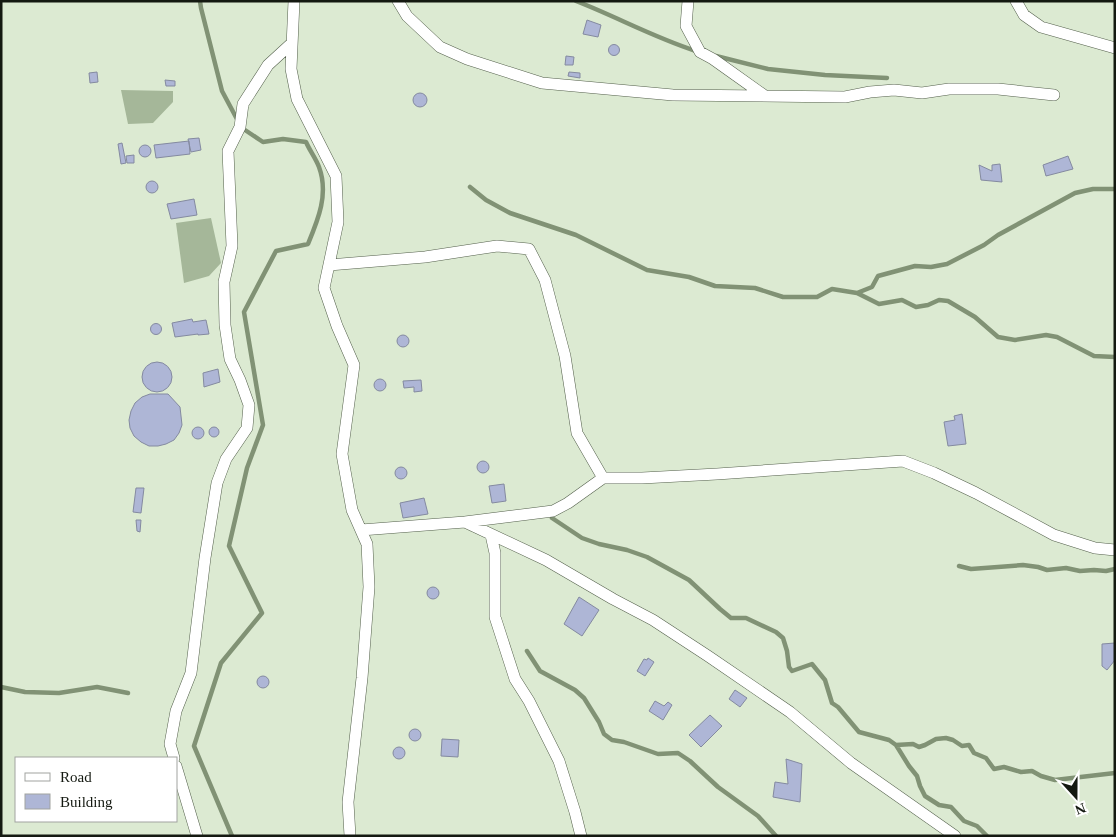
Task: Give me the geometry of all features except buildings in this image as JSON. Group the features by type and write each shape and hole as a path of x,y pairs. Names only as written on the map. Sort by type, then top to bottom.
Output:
{"street":[{"path":"294,1 291,69 297,99 336,176 338,222 324,288 337,326 354,364 342,454 352,510 367,544 369,587 362,678 348,802 350,836"},
{"path":"398,1 407,16 440,47 467,59 542,83 673,95 845,97 894,90 922,93 949,89 998,89 1054,95"},
{"path":"688,1 686,26 700,52 765,96"},
{"path":"1016,1 1024,15 1041,27 1115,48"},
{"path":"174,757 170,744 176,711 191,673 205,558 217,484 226,459 248,428 249,406 230,359 225,325 224,282 232,246 228,151 240,127 243,104 268,65 292,43"},
{"path":"329,265 424,257 497,246 529,249 545,280 565,356 576,433 603,478"},
{"path":"361,530 465,522 553,511 568,503 603,478 717,474 903,461 976,493 1054,535 1095,548 1115,550"},
{"path":"465,522 546,560 653,620 790,712 851,764 955,836"},
{"path":"490,535 495,553 495,617 515,679 529,701 559,761 581,836"},
{"path":"178,773 196,836"}],"green space":[{"path":"121,90 173,91 173,102 153,123 128,124"},
{"path":"211,218 221,263 209,276 184,283 176,223"}],"waterway":[{"path":"200,1 222,91 238,121"},
{"path":"576,1 696,51"},
{"path":"716,56 768,69 825,75 887,78"},
{"path":"232,836 194,746 221,663 262,613 229,546 247,468 263,425 244,312 276,251 308,244 319,216 323,197 322,177 319,167 306,142 283,139 263,142 242,128"},
{"path":"470,187 486,200 510,213 576,235 647,270 689,277 715,286 755,288 783,297 817,297 832,289 857,293 872,287 878,276 915,266 931,267 947,264 1075,193 1093,189 1115,189"},
{"path":"857,293 879,304 902,300 916,307 928,305 939,300 948,301 975,317 998,337 1015,340 1046,335 1057,337 1094,356 1115,357"},
{"path":"552,518 582,538 647,557 689,580 731,618 746,618 776,632 783,638 789,667 792,671 812,664 825,680 832,703 838,707 859,732 889,740 896,745 913,744 919,747 936,739 946,738 962,746 969,745 974,753 986,758 994,769 1004,767 1021,772 1032,771 1055,780 1115,773"},
{"path":"959,566 971,569 1023,565 1047,570 1066,568 1080,571 1106,571 1115,569"},
{"path":"527,651 540,671 575,690 584,698 604,734 612,740 624,742 658,754 678,753 690,761 718,787 758,816 776,836"},
{"path":"1,687 25,692 59,693 97,687 128,693"},
{"path":"896,745 917,776 925,796 939,805 951,807 964,821 977,826 987,836"}]}
